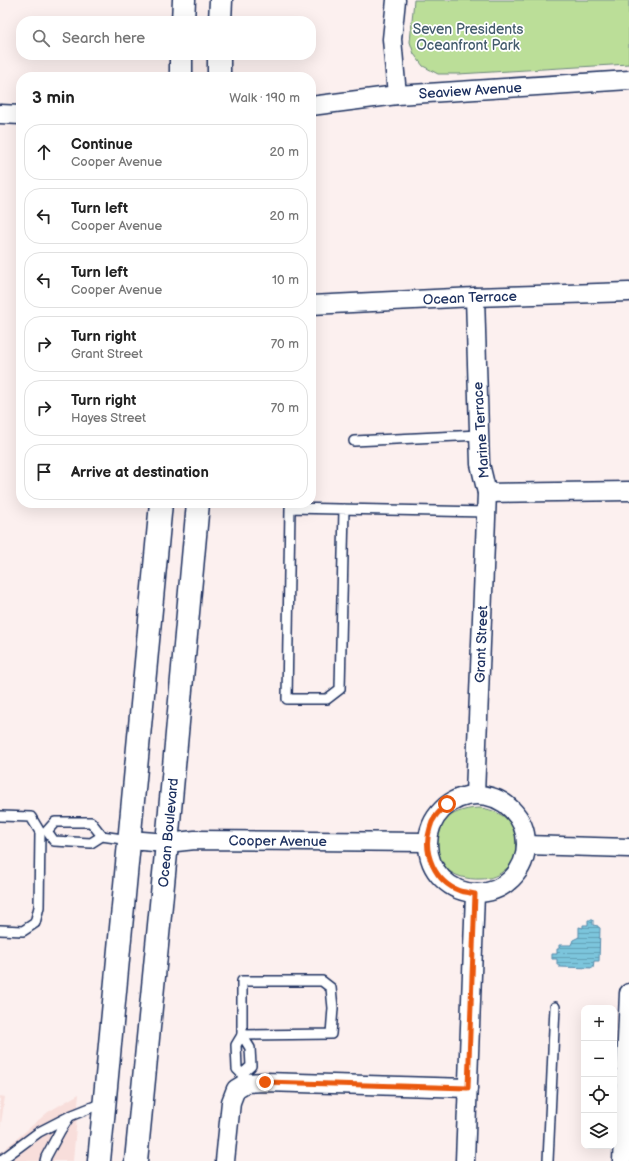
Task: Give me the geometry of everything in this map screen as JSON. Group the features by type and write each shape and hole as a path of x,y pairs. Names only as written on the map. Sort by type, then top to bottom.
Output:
{"main road":[{"path":"183,16 184,0"},
{"path":"220,16 221,0"},
{"path":"181,60 181,72"},
{"path":"219,60 219,72"},
{"path":"99,1161 161,508"},
{"name":"Ocean Boulevard","path":"136,1161 198,508"}],"street":[{"path":"396,0 392,39 397,95"},
{"name":"Seaview Avenue","path":"316,105 397,95 629,80"},
{"path":"0,114 16,115"},
{"name":"Ocean Terrace","path":"316,305 475,296 629,292"},
{"name":"Marine Terrace","path":"475,296 480,464 487,493 629,491"},
{"name":"Grant Street","path":"475,794 487,493"},
{"path":"475,794 491,796 506,804 517,815 524,829 526,845 522,864 511,880 500,888 475,894 460,891 446,883 435,872 429,857 427,842 430,827 437,814 447,804 460,797 475,794"},
{"name":"Cooper Avenue","path":"130,840 167,843 194,840 427,842"},
{"path":"526,845 629,848"},
{"path":"465,1161 475,894"},
{"path":"622,1161 629,994"},
{"path":"226,1161 231,1102 236,1088 243,1079 246,1084 265,1082 468,1088"}],"lane":[{"path":"354,441 479,435"},
{"path":"344,509 340,689 327,699 287,699 290,508 344,509 486,512"},
{"path":"0,816 31,817 54,841 91,843 102,836 130,840"},
{"path":"0,930 23,931 35,923 38,907 43,831 55,822 91,822 102,836"},
{"path":"242,1035 250,1048 251,1066 243,1079 237,1069 236,1045 242,1035 242,981 322,981 331,988 333,1008 331,1034 242,1035"},
{"path":"548,1161 555,1007"},
{"path":"0,1161 39,1132 70,1116 105,1102"},
{"path":"46,1161 46,1157 70,1116"}],"shaded area":[{"path":"79,1094 73,1161 0,1161 0,1153 48,1112"},
{"path":"0,1096 5,1097 0,1130"}],"green space":[{"name":"Seven Presidents Oceanfront Park","path":"414,0 629,0 629,64 438,74 423,66 414,54 410,42"},
{"path":"478,808 493,811 502,815 509,821 518,836 519,844 513,861 506,869 495,876 485,879 462,877 447,870 438,859 434,846 436,833 444,821 458,812"}],"water":[{"path":"588,920 593,920 593,925 600,928 599,961 594,961 593,968 559,967 559,965 557,965 557,959 552,959 552,954 557,954 559,945 571,945 573,940 579,937 579,927 583,928 583,925 588,925"}],"route":[{"path":"265,1082 468,1088 475,894 460,891 446,883 435,872 429,857 427,842 430,827 437,814 447,804"}]}
